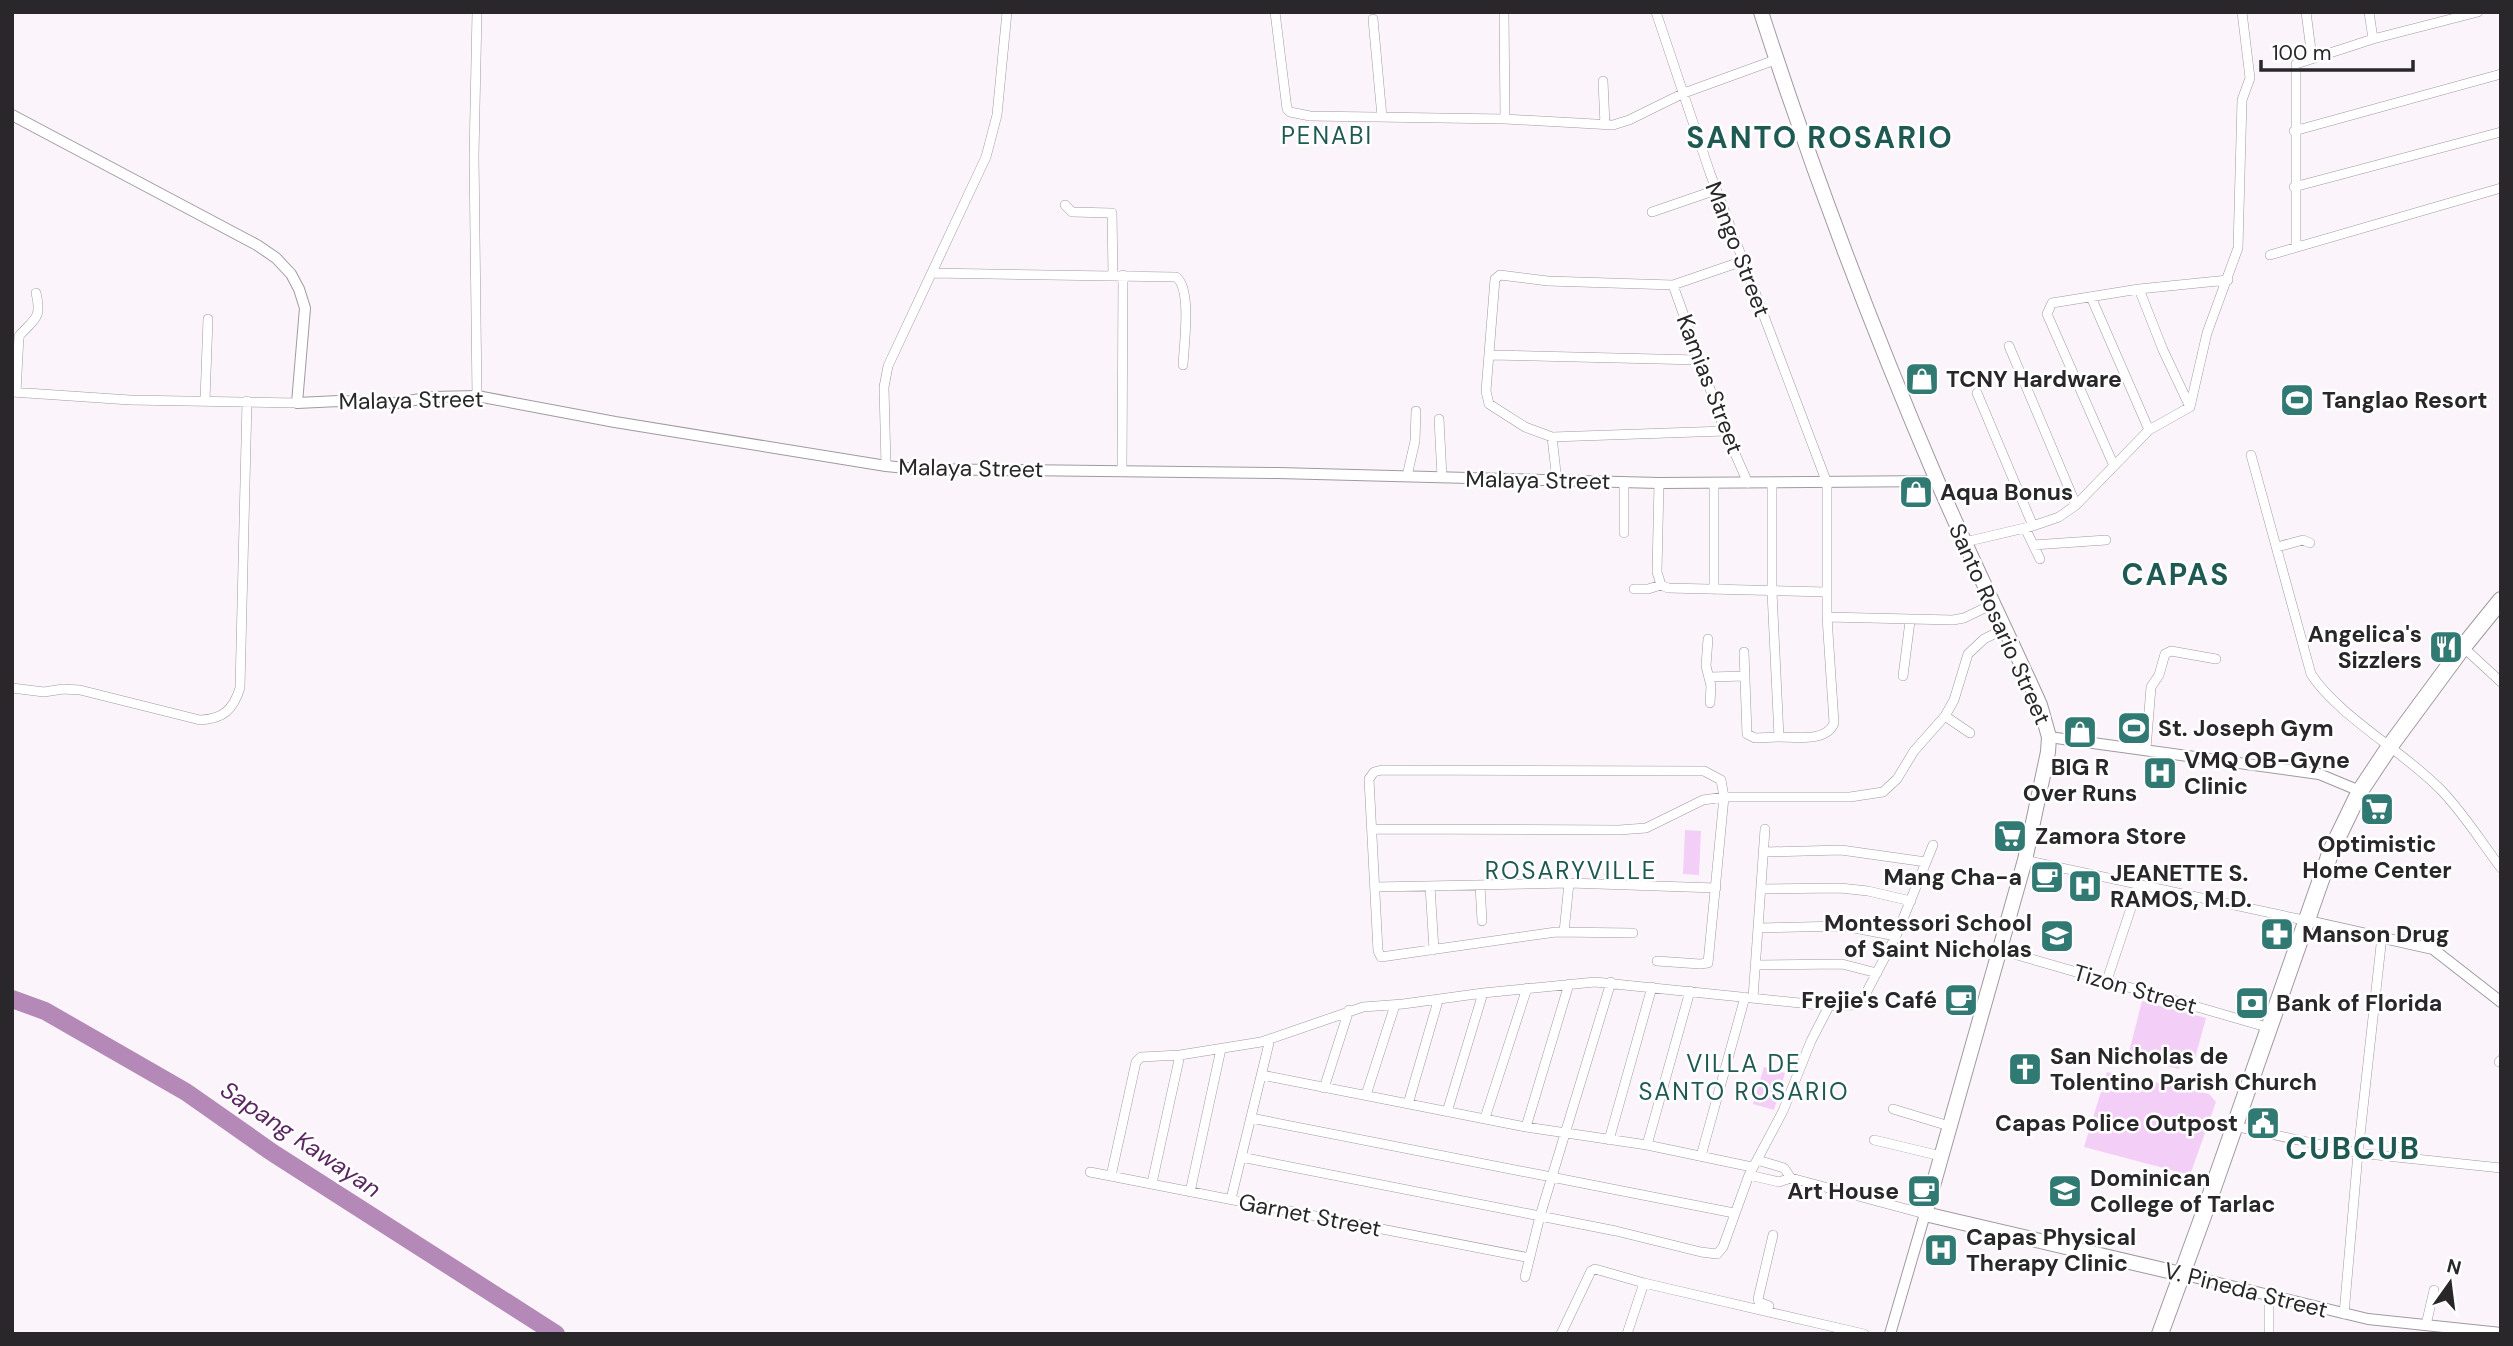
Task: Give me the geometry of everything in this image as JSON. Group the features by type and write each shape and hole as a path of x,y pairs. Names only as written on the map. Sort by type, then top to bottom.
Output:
{"highway":[{"path":"2160,1334 2331,851 2360,791 2390,746 2501,600"}],"main road":[{"name":"Santo Rosario Street","path":"1761,12 1775,60 1853,272 1937,481 2040,705 2049,737 2025,860 1925,1214"},
{"name":"V. Pineda Street","path":"1925,1214 2182,1274"}],"street":[{"path":"477,12 474,170 477,396"},
{"path":"886,466 884,387 888,366 986,157 997,115 1007,12"},
{"path":"1275,12 1287,109 1310,116 1505,119 1614,125 1684,93 1775,60"},
{"path":"1504,12 1505,119"},
{"name":"Mango Street","path":"1656,12 1716,190 1827,483"},
{"path":"1965,542 2059,517 2076,505 2149,430 2190,407 2207,333 2238,248 2242,100 2250,78 2242,12"},
{"path":"2306,12 2312,58"},
{"path":"2369,12 2373,39"},
{"path":"2296,247 2294,68 2298,61 2436,17 2478,12"},
{"path":"1373,19 1382,117"},
{"path":"2294,131 2501,74"},
{"path":"1603,80 1605,125"},
{"path":"12,115 257,245 276,258 299,289 305,308 297,403"},
{"path":"2294,187 2501,132"},
{"path":"2270,255 2501,188"},
{"path":"1652,212 1716,190"},
{"path":"1065,205 1072,212 1112,213 1118,275 1122,470"},
{"path":"1725,431 1552,437 1525,427 1489,404 1486,391 1491,355 1495,279 1500,275 1548,281 1673,285 1743,261"},
{"path":"932,273 1167,275 1182,281 1186,293 1183,365"},
{"path":"2114,466 2047,314 2052,303 2139,289 2228,279"},
{"name":"Kamias Street","path":"1673,285 1725,431 1748,483"},
{"path":"2139,289 2163,350 2190,407"},
{"path":"14,392 19,336 38,318 40,308 36,293"},
{"path":"2091,297 2149,430"},
{"path":"205,400 208,319"},
{"path":"2009,346 2076,505"},
{"path":"1491,355 1699,360"},
{"name":"Malaya Street","path":"14,392 130,400 297,403 396,403 433,397 477,396 615,422 886,466 963,470 1122,470 1659,483 1937,481"},
{"path":"1977,393 2040,559"},
{"path":"12,688 44,692 80,690 200,720 215,719 228,712 236,701 240,688 247,401"},
{"path":"1407,477 1415,441 1416,411"},
{"path":"1439,419 1442,477"},
{"path":"1552,437 1557,481"},
{"path":"2251,456 2311,674 2342,708 2443,792 2501,868"},
{"path":"1624,482 1624,533"},
{"path":"1659,483 1657,572 1661,585"},
{"path":"1714,483 1714,590"},
{"path":"1744,652 1747,734 1755,738 1814,737 1827,734 1831,730 1834,723 1827,617 1827,483"},
{"path":"1772,484 1772,592 1779,737"},
{"path":"2033,545 2106,540"},
{"path":"2277,547 2303,540 2310,543"},
{"path":"1634,589 1661,585 1714,590 1827,592"},
{"path":"1827,617 1910,621 1964,618 1993,604"},
{"path":"1903,677 1910,621"},
{"path":"1372,829 1619,830 1646,828 1703,800 1724,797 1850,797 1883,792 1897,779 1914,751 1945,716 1954,700 1968,654 1984,639 2004,629"},
{"path":"1708,639 1706,667 1710,677 1710,703"},
{"path":"2463,647 2501,682"},
{"path":"2146,749 2151,687 2158,678 2165,654 2171,651 2216,659"},
{"path":"1710,677 1745,676"},
{"path":"1945,716 1970,733"},
{"path":"2049,737 2319,774 2360,791"},
{"path":"1633,933 1564,932 1386,958 1379,955 1369,779 1374,772 1382,770 1704,771 1721,780 1724,797 1708,962 1700,964 1657,961"},
{"path":"1701,1156 1749,997 1756,965 1765,829"},
{"path":"1111,1176 1138,1059 1270,1040 1349,1010 1527,988 1611,982 1829,1006 1854,1005 1860,1002 1896,936 1933,845"},
{"path":"1765,852 1841,850 1926,862"},
{"path":"2025,860 2382,936 2437,951 2501,1002"},
{"path":"1375,887 1569,883 1716,888"},
{"path":"1564,932 1569,883"},
{"path":"2107,981 2139,884"},
{"path":"1480,885 1482,921"},
{"path":"1430,886 1434,950"},
{"path":"1761,889 1840,888 1912,901"},
{"path":"1758,928 1844,926 1896,936"},
{"path":"2344,1314 2358,1153 2382,936"},
{"name":"Tizon Street","path":"2000,950 2270,1028"},
{"path":"1756,965 1842,964 1877,972"},
{"path":"1525,1277 1540,1216 1611,982"},
{"path":"1526,1127 1569,984"},
{"path":"1609,1140 1653,987"},
{"path":"1485,1118 1527,988"},
{"path":"1647,1145 1690,991"},
{"path":"1447,1112 1483,993"},
{"path":"1408,1104 1438,1000"},
{"path":"1366,1096 1395,1005"},
{"path":"1241,1157 1717,1254 1723,1247 1753,1167 1783,1111 1811,1041 1829,1006"},
{"path":"1324,1088 1349,1010"},
{"path":"1231,1199 1270,1040"},
{"path":"1190,1192 1221,1049"},
{"path":"1152,1184 1180,1055"},
{"path":"1262,1075 1526,1127 1647,1145 1753,1167"},
{"path":"1894,1109 1949,1126"},
{"path":"1251,1118 1734,1213"},
{"path":"2234,1126 2358,1153 2501,1168"},
{"path":"1874,1140 1941,1156"},
{"name":"V. Pineda Street","path":"1753,1167 1784,1168 1791,1178"},
{"name":"V. Pineda Street","path":"1753,1167 1779,1182 1791,1178 1925,1214"},
{"name":"Garnet Street","path":"1090,1172 1530,1258"},
{"name":"Santo Rosario Street","path":"1890,1334 1925,1214"},
{"path":"1773,1234 1758,1299 1762,1304 1776,1308 1776,1313"},
{"path":"1561,1334 1591,1270 1595,1269 1864,1334"},
{"name":"V. Pineda Street","path":"2182,1274 2344,1314 2501,1333"},
{"path":"1627,1334 1644,1283"},
{"path":"2426,1325 2434,1290"},
{"path":"2269,1296 2269,1334"}],"shaded area":[{"name":"Tanglao Resort","path":"2300,386 2308,391 2297,411 2287,402"},
{"path":"1685,830 1701,831 1699,875 1683,874"},
{"path":"2142,1001 2206,1018 2195,1058 2183,1055 2179,1069 2128,1056"},
{"path":"1764,1067 1785,1073 1774,1110 1753,1104"},
{"path":"2107,1072 2209,1094 2216,1102 2190,1175 2084,1147"}],"waterway":[{"name":"Sapang Kawayan","path":"12,999 45,1011 186,1092 273,1153 556,1334"}],"place":[{"name":"TCNY Hardware","path":"1922,379"},
{"name":"Tanglao Resort","path":"2297,400"},
{"name":"Aqua Bonus","path":"1916,492"},
{"name":"Angelica's Sizzlers","path":"2446,647"},
{"name":"St. Joseph Gym","path":"2134,728"},
{"name":"BIG R Over Runs","path":"2080,732"},
{"name":"VMQ OB-Gyne Clinic","path":"2160,773"},
{"name":"Optimistic Home Center","path":"2377,809"},
{"name":"Zamora Store","path":"2010,836"},
{"name":"Mang Cha-a","path":"2047,877"},
{"name":"JEANETTE S. RAMOS, M.D.","path":"2085,886"},
{"name":"Manson Drug","path":"2277,934"},
{"name":"Montessori School of Saint Nicholas","path":"2057,936"},
{"name":"Frejie's Café","path":"1961,1000"},
{"name":"Bank of Florida","path":"2252,1003"},
{"name":"San Nicholas de Tolentino Parish Church","path":"2025,1069"},
{"name":"Capas Police Outpost","path":"2263,1123"},
{"name":"Art House","path":"1924,1191"},
{"name":"Dominican College of Tarlac","path":"2065,1191"},
{"name":"Capas Physical Therapy Clinic","path":"1941,1250"}],"district":[{"name":"PENABI","path":"1327,135"},
{"name":"SANTO ROSARIO","path":"1820,137"},
{"name":"CAPAS","path":"2176,574"},
{"name":"ROSARYVILLE","path":"1571,870"},
{"name":"VILLA DE SANTO ROSARIO","path":"1744,1077"},
{"name":"CUBCUB","path":"2353,1148"}]}
